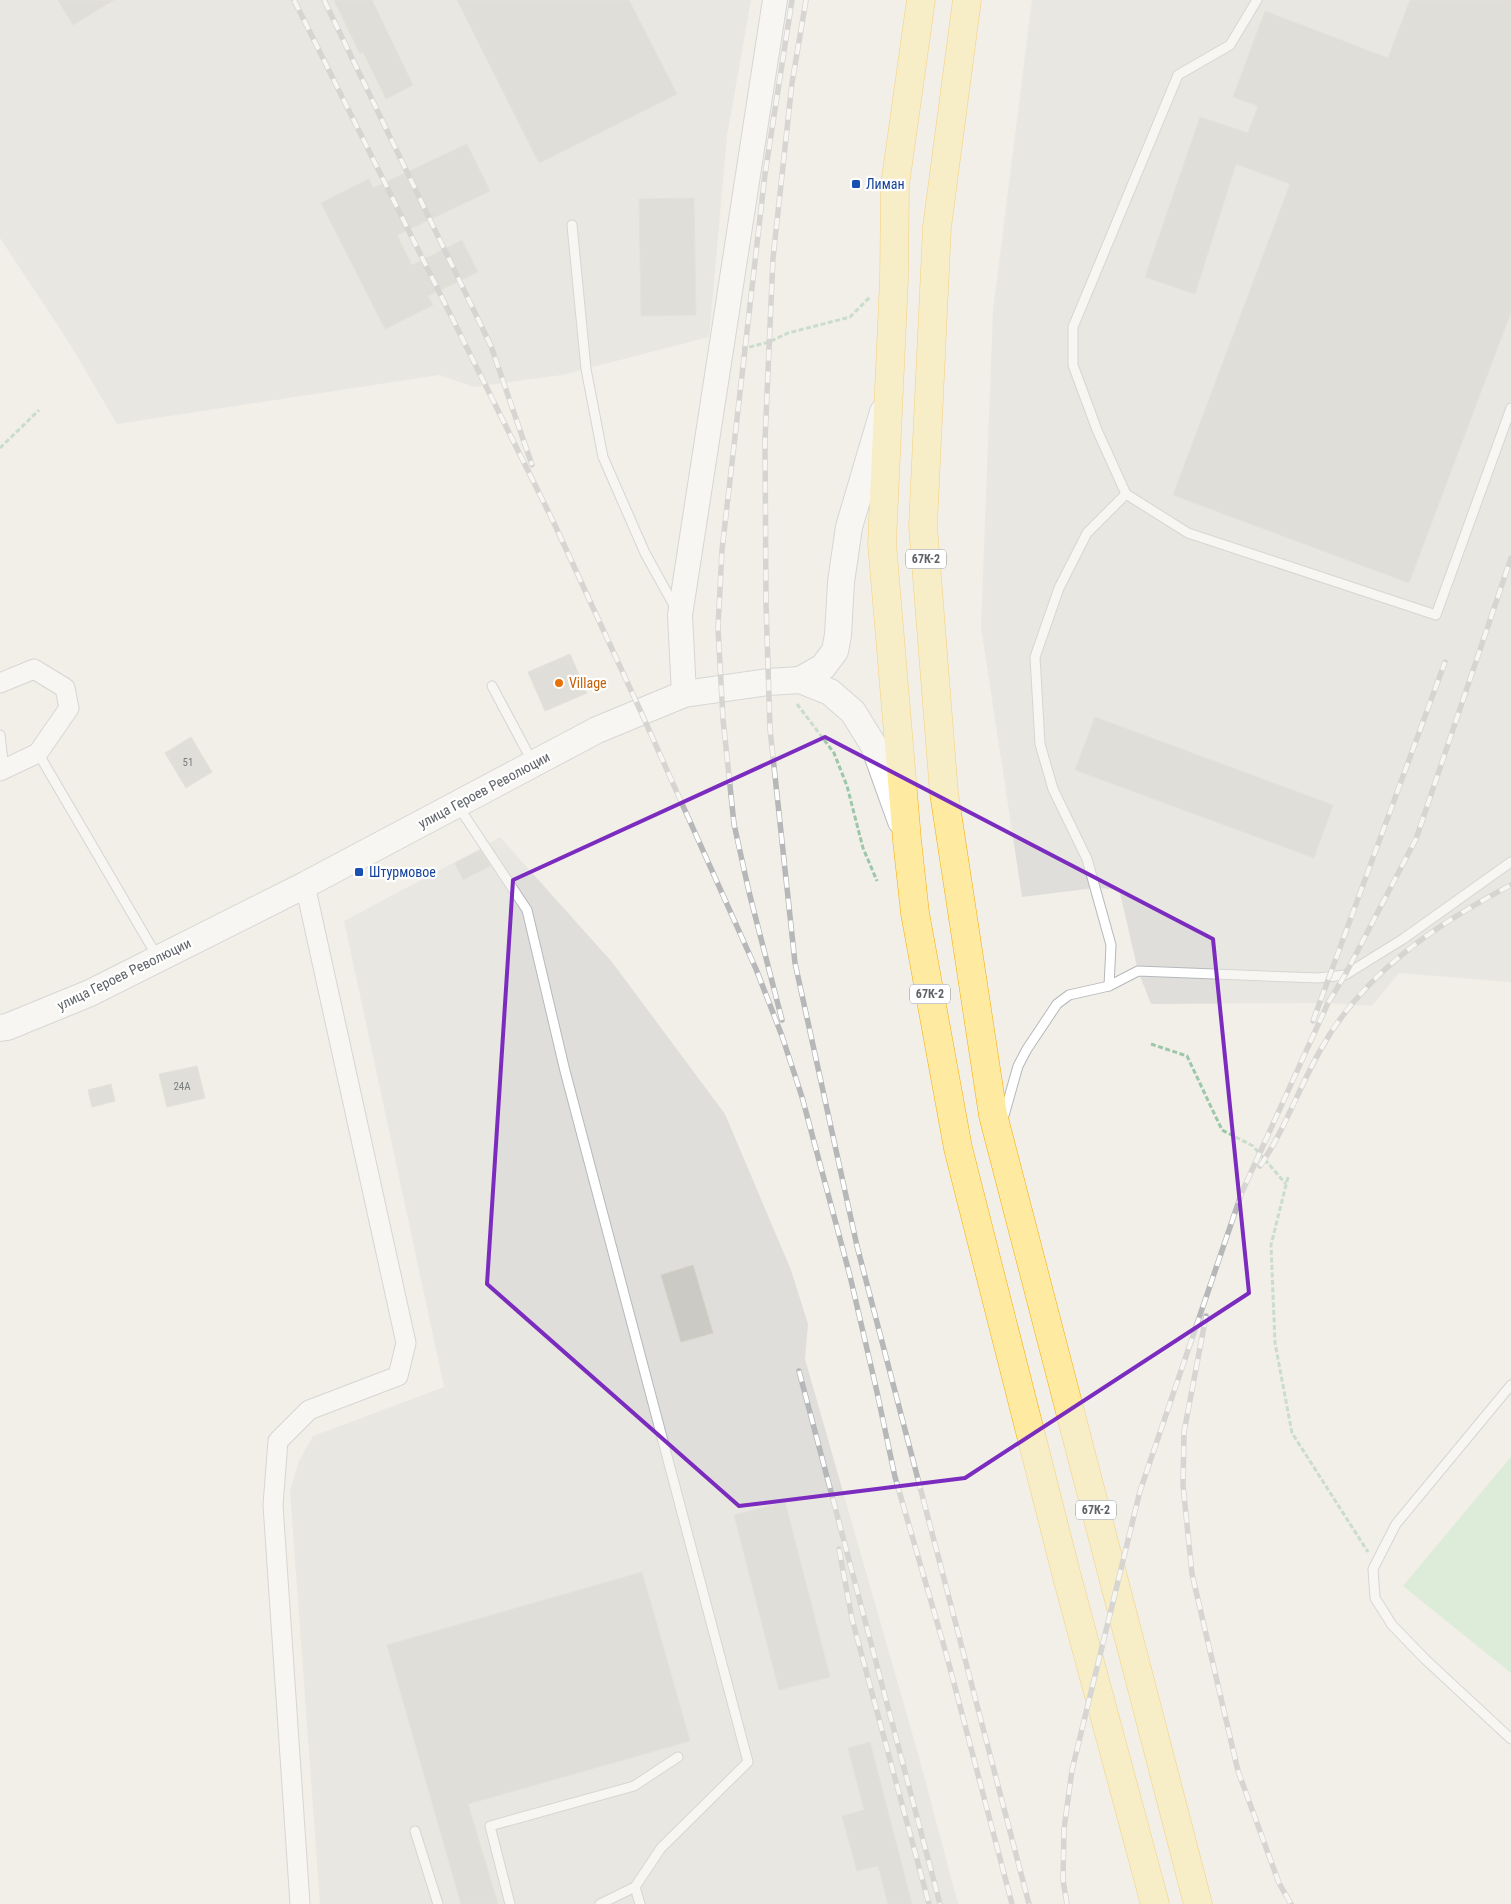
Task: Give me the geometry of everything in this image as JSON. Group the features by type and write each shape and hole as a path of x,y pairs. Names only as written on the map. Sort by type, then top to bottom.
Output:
{"highway":[{"name":"67К-2","path":"921,0 895,185 894,279 882,543 915,913 958,1148 1066,1573 1155,1904"},
{"name":"67К-2","path":"967,0 937,227 923,526 944,793 993,1115 1198,1904"}],"main road":[{"path":"790,681 823,667 834,652 838,635 841,582 849,527 889,391"},
{"name":"улица Героев Революции","path":"0,1028 8,1027 90,993 305,885 597,730 684,694 790,681 830,692 853,712 874,746 907,840"}],"street":[{"path":"684,694 680,615 722,353 775,0"},
{"path":"0,682 34,669 65,688 69,708 38,753 2,770"},
{"path":"300,1904 273,1505 278,1441 309,1410 398,1376 406,1343 305,885"}],"lane":[{"path":"1257,0 1230,45 1178,76 1073,327 1073,365 1097,430 1126,494 1188,533 1436,614 1511,408"},
{"path":"572,224 586,369 603,457 645,553 680,615"},
{"path":"1109,986 1111,945 1087,858 1053,789 1040,744 1035,657 1060,588 1087,533 1126,494"},
{"path":"492,686 533,764"},
{"path":"0,735 2,770"},
{"path":"38,753 158,958"},
{"path":"457,804 527,910 565,1071 748,1762 661,1848 635,1887 600,1904"},
{"path":"998,1135 1018,1066 1039,1029 1057,1004 1069,995 1109,986 1138,971 1318,978 1345,975 1403,939 1511,862"},
{"path":"1511,1385 1396,1524 1373,1570 1375,1598 1392,1625 1426,1660 1511,1739"},
{"path":"510,1904 490,1826 634,1786 678,1757"},
{"path":"415,1831 438,1904"},
{"path":"635,1887 640,1904"}],"path":[{"path":"722,353 770,342 788,333 850,317 874,294"},
{"path":"0,448 39,410"},
{"path":"790,681 834,753 847,786 864,848 876,881"},
{"path":"1151,1044 1187,1056 1222,1130 1253,1146 1286,1184"},
{"path":"1288,1176 1271,1244 1275,1343 1292,1433 1375,1564"}],"highlighted area":[{"path":"825,737 1213,939 1249,1293 965,1478 739,1506 487,1284 513,880"}],"shaded area":[{"path":"0,0 751,0 727,136 709,337 562,375 474,387 439,375 117,424 68,341 0,238"},
{"path":"1032,0 1511,0 1511,982 1399,973 1372,1006 1328,1003 1151,1004 1138,971 1119,889 1095,888 1022,897 981,627 993,311"},
{"path":"500,837 612,962 725,1114 791,1270 808,1324 805,1359 919,1757 958,1904 320,1904 290,1490 299,1461 313,1436 444,1387 344,921"}],"green space":[{"path":"1511,1457 1511,1673 1403,1586"}],"building":[{"path":"58,0 114,0 73,25"},
{"path":"334,0 372,0 413,85 386,99 363,52 360,54"},
{"path":"457,0 629,0 677,94 539,163"},
{"path":"1410,0 1511,0 1511,312 1409,583 1173,495 1290,184 1236,164 1195,294 1145,277 1200,117 1248,133 1258,106 1233,97 1265,11 1388,58"},
{"path":"467,144 490,191 397,235 412,265 462,240 478,272 428,296 433,305 385,329 321,203 369,179 373,188"},
{"path":"694,198 696,315 641,316 639,199"},
{"path":"570,654 587,693 545,711 528,672"},
{"path":"1095,717 1333,805 1314,858 1075,770"},
{"path":"191,737 212,772 186,788 165,753"},
{"path":"480,850 490,866 463,880 455,863"},
{"path":"197,1066 205,1098 167,1107 159,1074"},
{"path":"111,1084 115,1101 92,1107 88,1090"},
{"path":"693,1265 713,1333 681,1342 661,1275"},
{"path":"785,1502 830,1677 779,1690 734,1515"},
{"path":"642,1572 690,1741 468,1804 498,1904 461,1904 387,1645"},
{"path":"870,1742 912,1904 888,1904 878,1866 857,1871 842,1816 864,1810 848,1748"}],"railway":[{"path":"294,0 554,523 756,969 782,1036 802,1097 850,1276 895,1477 946,1653 1012,1904"},
{"path":"324,0 491,346 532,465"},
{"path":"782,1020 749,892 734,824 723,719 718,628 722,550 765,174 792,0"},
{"path":"806,0 792,83 773,258 765,440 766,603 770,729 795,963 857,1246 1029,1904"},
{"path":"1067,1904 1063,1880 1064,1829 1072,1770 1140,1491 1242,1192 1328,1003 1345,975 1416,839 1511,558"},
{"path":"1313,1021 1445,662"},
{"path":"1260,1166 1277,1138 1321,1049 1338,1022 1358,997 1380,974 1429,934 1456,916 1511,885"},
{"path":"1206,1316 1184,1432 1183,1485 1192,1574 1238,1771 1279,1883 1291,1904"},
{"path":"799,1371 940,1904"},
{"path":"839,1549 852,1619 929,1904"}],"place":[{"name":"Лиман","path":"856,184"},
{"name":"Village","path":"559,683"},
{"name":"Штурмовое","path":"359,872"}]}
